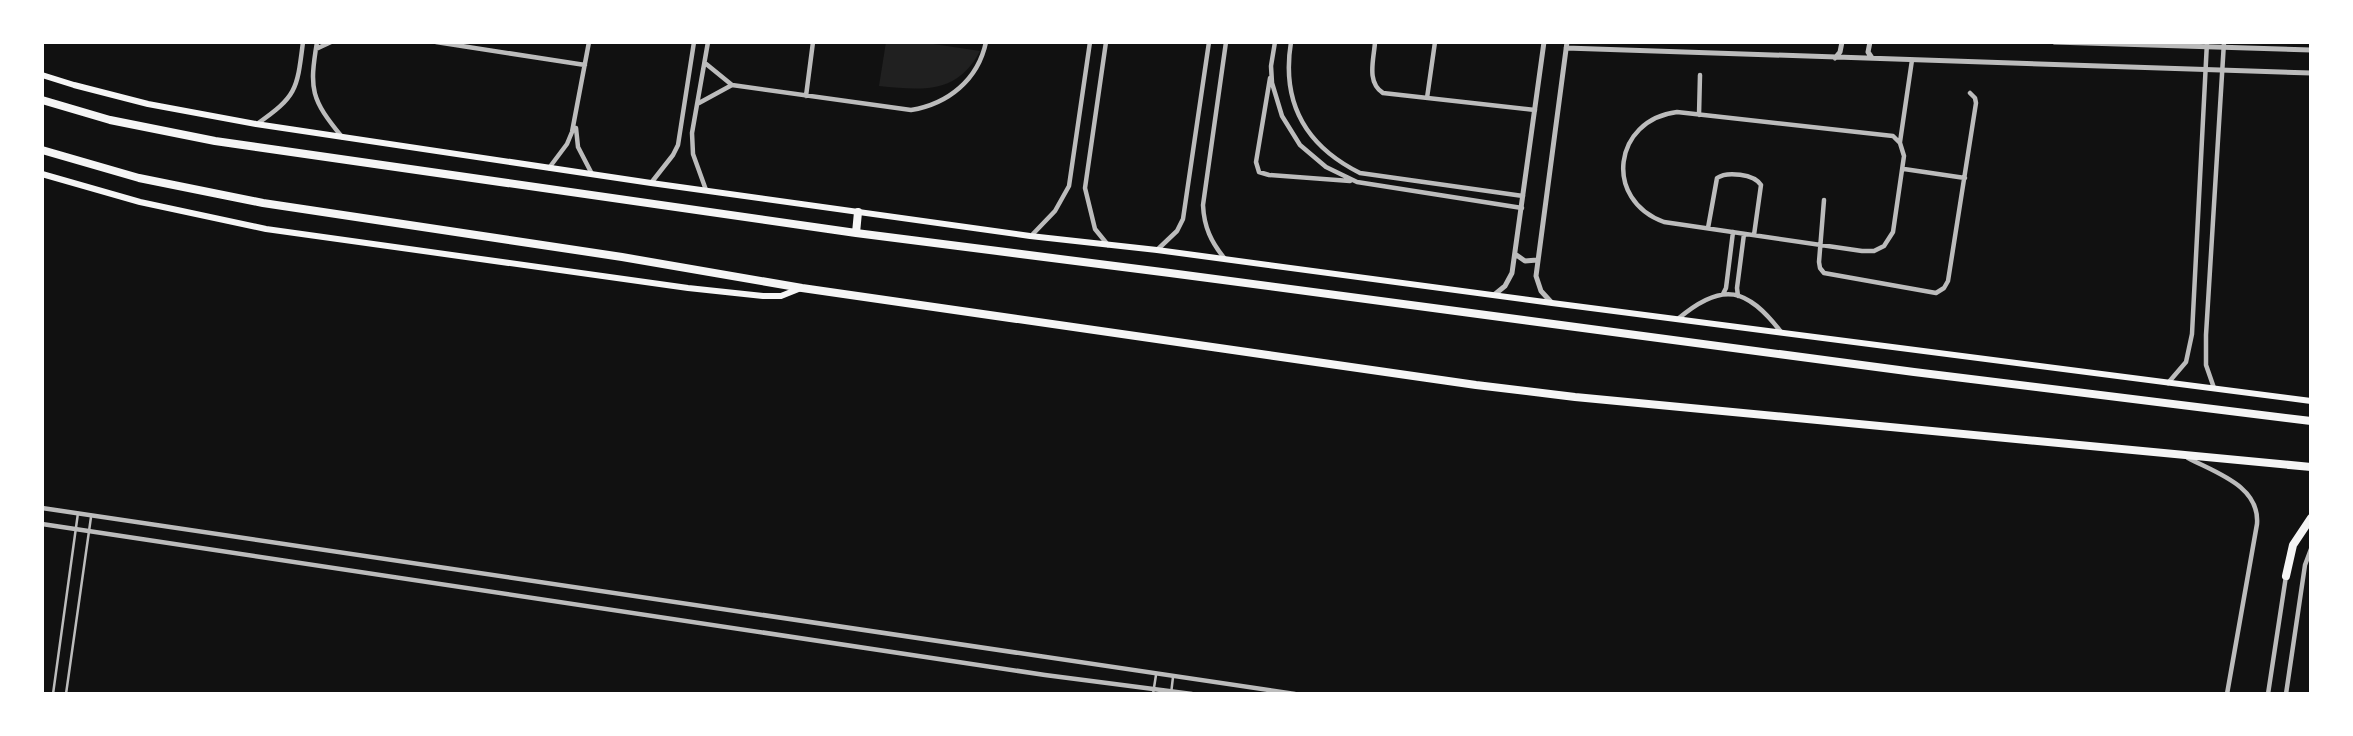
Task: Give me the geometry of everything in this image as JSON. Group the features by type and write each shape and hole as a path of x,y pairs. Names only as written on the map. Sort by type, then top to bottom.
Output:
{"highway":[{"path":"42,100 110,120 215,141 856,233 1914,372 2311,421"},
{"path":"42,150 139,178 262,203 622,257 802,288 1463,383 1575,397 2311,467"},
{"path":"856,233 858,212"},
{"path":"2286,576 2293,545 2311,518"}],"main road":[{"path":"42,75 148,104 256,124 651,183 1030,236 1157,250 2311,401"},
{"path":"42,174 139,202 266,229 688,288 763,296 780,296 802,288"}],"street":[{"path":"256,124 286,102 294,91 299,79 303,42"},
{"path":"317,42 312,82 316,99 324,115 342,138"},
{"path":"316,49 331,42"},
{"path":"436,42 585,65"},
{"path":"549,167 566,144 576,120 589,42"},
{"path":"651,183 678,145 694,42"},
{"path":"707,191 693,154 692,133 708,42"},
{"path":"806,96 813,42"},
{"path":"705,63 732,85 903,110 935,104 949,97 968,80 980,61 986,42"},
{"path":"1030,236 1055,211 1069,186 1090,42"},
{"path":"1106,42 1085,188 1096,229 1109,246"},
{"path":"1157,250 1177,232 1183,219 1209,42"},
{"path":"1225,260 1208,234 1203,220 1203,205 1226,42"},
{"path":"1275,42 1256,162 1259,172 1357,182 1522,208"},
{"path":"1291,42 1287,64 1294,103 1313,138 1342,164 1360,173 1523,196"},
{"path":"1375,42 1372,78 1377,89 1389,94 1535,110"},
{"path":"1427,98 1435,42"},
{"path":"1494,295 1506,286 1515,254 1544,42"},
{"path":"1835,58 1842,49 1842,42"},
{"path":"1870,42 1868,52 1872,59"},
{"path":"2054,42 2207,44 2311,50"},
{"path":"2168,383 2186,362 2192,334 2207,44"},
{"path":"1552,303 1538,284 1536,276 1567,45 1835,58 2311,72"},
{"path":"2214,388 2206,365 2206,335 2224,45"},
{"path":"1900,143 1912,60"},
{"path":"1271,66 1276,100 1290,131 1312,157 1341,176 1357,182"},
{"path":"1699,115 1700,75"},
{"path":"698,104 732,85"},
{"path":"1824,200 1819,265 1822,271 1936,293 1940,291 1948,281 1965,178 1976,103 1970,93"},
{"path":"1668,113 1884,134 1893,136 1900,143 1904,151 1904,169 1894,232 1888,242 1879,249 1868,251 1664,222 1647,214 1633,201 1623,176 1627,148 1643,125 1668,113"},
{"path":"576,120 578,147 592,174"},
{"path":"1904,169 1965,178"},
{"path":"1709,228 1717,178 1725,174 1753,178 1761,185 1754,235"},
{"path":"1723,294 1733,232"},
{"path":"1738,296 1744,234"},
{"path":"1515,254 1525,261 1537,260"},
{"path":"1678,319 1702,300 1723,294 1738,296 1757,305 1782,333"},
{"path":"2178,453 2243,489 2252,499 2257,511 2257,524 2227,694"},
{"path":"42,508 1294,694"},
{"path":"42,524 1045,675 1192,694"},
{"path":"2286,694 2305,565 2311,549"},
{"path":"2268,694 2286,576"}],"lane":[{"path":"53,694 78,513"},
{"path":"66,694 91,514"},
{"path":"1154,691 1156,675"},
{"path":"1171,692 1173,677"}],"shaded area":[{"path":"886,42 920,42 980,51 961,76 949,82 924,88 879,86"}]}
